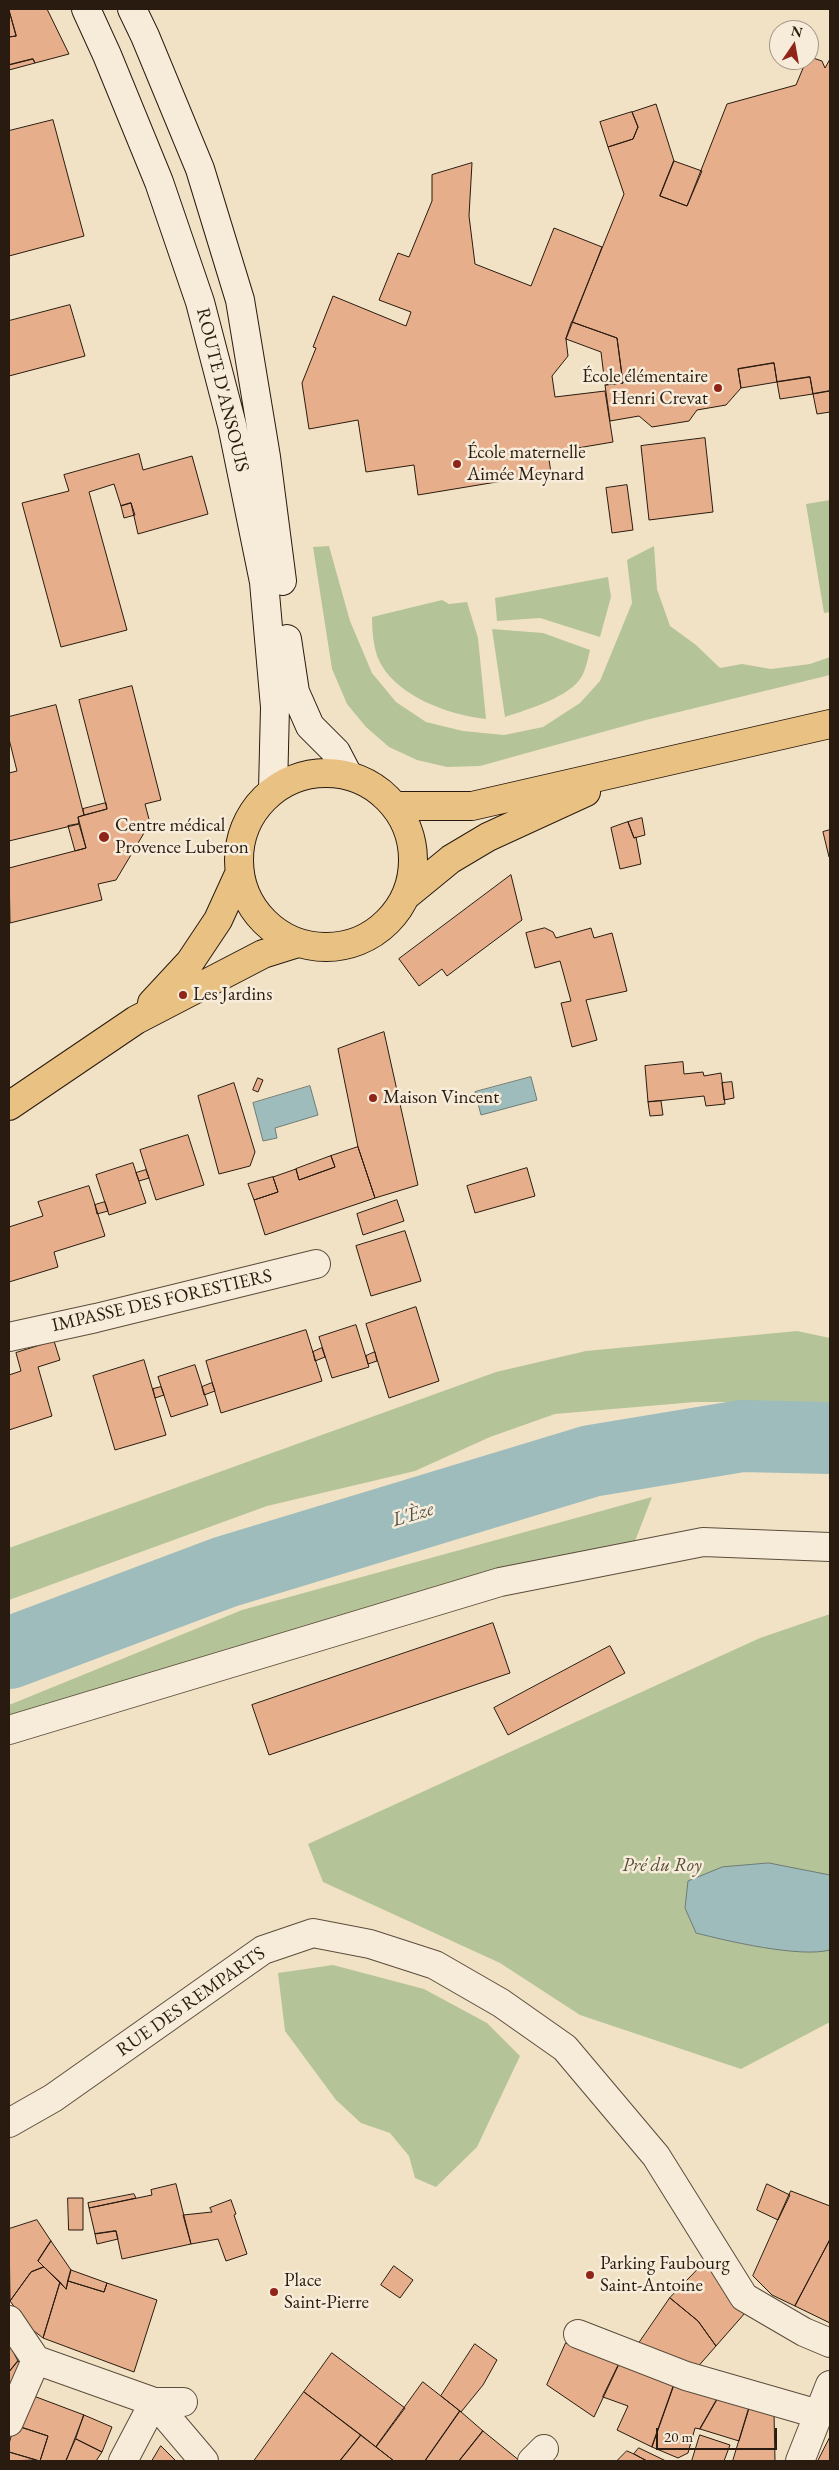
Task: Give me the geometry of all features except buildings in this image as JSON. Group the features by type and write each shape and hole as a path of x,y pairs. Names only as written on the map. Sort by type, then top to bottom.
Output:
{"main road":[{"path":"396,806 472,806 636,770 830,724"},
{"path":"407,895 451,859 488,837 636,770"},
{"path":"321,772 348,775 366,782 383,793 396,806 408,827 413,850 413,873 407,895 393,917 373,934 349,945 324,948 298,943 277,933 259,916 246,897 239,874 239,850 244,827 256,807 273,790 296,778 321,772"},
{"path":"136,1020 190,962 218,920 239,874"},
{"path":"9,1106 136,1020 263,954 298,943"}],"street":[{"name":"ROUTE D'ANSOUIS","path":"86,9 108,55 159,182 200,302 232,424 264,582 275,707 273,790"},
{"name":"ROUTE D'ANSOUIS","path":"132,9 200,169 240,300 266,457 282,581 290,668 295,692 310,726 336,752 348,775"},
{"name":"IMPASSE DES FORESTIERS","path":"9,1337 96,1318 316,1264"},
{"path":"9,1730 500,1582 702,1542 830,1547"},
{"name":"RUE DES REMPARTS","path":"9,2123 53,2098 263,1950 300,1936 314,1933 362,1943 435,1965 501,2003 565,2048 656,2156 744,2297 804,2332 830,2343"},
{"path":"9,2320 36,2360 154,2402 183,2402"},
{"path":"578,2334 686,2376 818,2414"},
{"path":"9,2422 36,2360"},
{"path":"800,2461 830,2385"},
{"path":"123,2461 154,2402"},
{"path":"154,2402 204,2461"}],"green space":[{"path":"830,500 830,612 824,613 806,504"},
{"path":"329,546 350,621 372,673 396,702 426,722 463,731 504,735 543,727 580,703 600,681 632,603 627,560 654,546 657,589 670,626 696,645 720,668 742,664 771,669 810,664 830,657 830,675 646,720 480,766 447,767 417,760 389,747 366,727 347,704 332,669 313,547"},
{"path":"608,577 611,597 600,637 540,618 497,621 495,598"},
{"path":"442,600 449,604 467,602 478,638 486,719 455,713 423,701 395,682 384,670 377,656 372,617"},
{"path":"492,629 543,633 590,650 582,676 568,690 547,702 505,717"},
{"path":"797,1331 830,1338 830,1409 796,1402 695,1402 555,1414 490,1437 415,1471 267,1506 9,1600 9,1548 496,1372 586,1351"},
{"path":"652,1497 630,1554 359,1631 145,1674 9,1727 9,1705 242,1610"},
{"name":"Pré du Roy","path":"830,1614 830,2022 741,2069 580,2015 500,1963 323,1882 308,1844 760,1638"},
{"path":"333,1965 424,1989 487,2023 520,2056 477,2147 436,2187 415,2178 409,2156 390,2133 361,2123 336,2100 285,2031 278,1973"}],"water":[{"path":"531,1077 537,1100 481,1115 475,1092"},
{"path":"310,1086 318,1115 275,1128 277,1138 263,1141 253,1103"},
{"path":"769,1863 830,1875 830,1950 801,1952 783,1950 744,1944 696,1933 685,1908 688,1881 722,1867"}],"waterway":[{"name":"L'Èze","path":"9,1653 225,1572 591,1461 742,1436 830,1438"}],"place":[{"name":"École élémentaire Henri Crevat","path":"718,388"},
{"name":"École maternelle Aimée Meynard","path":"457,464"},
{"name":"Centre médical Provence Luberon","path":"104,837"},
{"name":"Les Jardins","path":"183,995"},
{"name":"Maison Vincent","path":"373,1098"},
{"name":"Parking Faubourg Saint-Antoine","path":"590,2275"},
{"name":"Place Saint-Pierre","path":"274,2292"}]}
